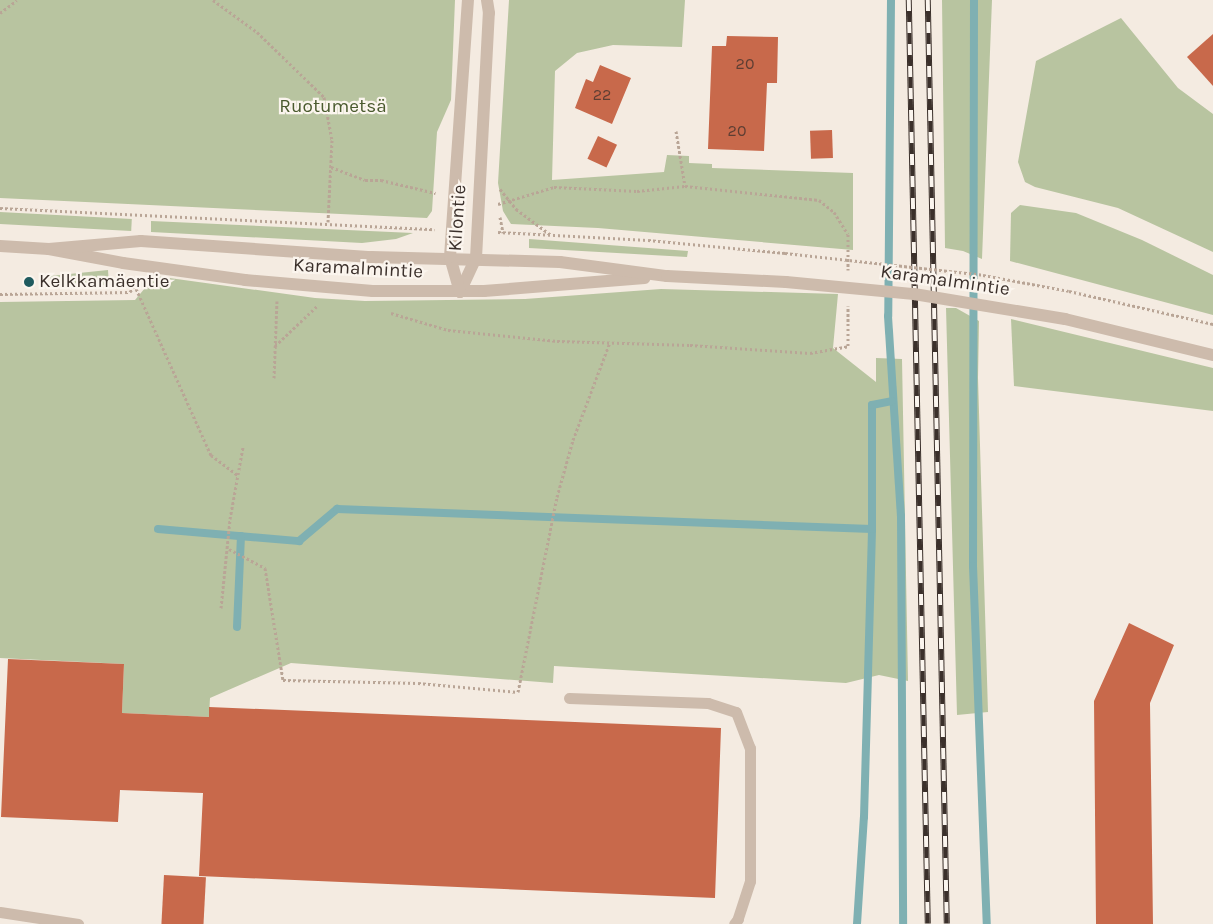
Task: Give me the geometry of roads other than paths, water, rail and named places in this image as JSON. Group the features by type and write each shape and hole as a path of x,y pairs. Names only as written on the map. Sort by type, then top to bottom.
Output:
{"street":[{"name":"Kilontie","path":"460,292 450,257 468,0"},
{"name":"Kilontie","path":"460,292 476,258 489,12 487,0"},
{"name":"Karamalmintie","path":"49,249 142,241 371,257 450,257 560,262 667,276 786,282 914,294 1065,319 1213,355"},
{"name":"Karamalmintie","path":"0,246 49,249 123,263 277,283 335,288 460,292 667,276"}],"lane":[{"path":"569,698 708,703 736,712 750,748 750,881 738,919 734,924"},
{"path":"0,912 78,924"}],"waterway":[{"path":"891,0 888,316 901,516 903,924"},
{"path":"974,0 973,566 987,924"},
{"path":"857,924 864,817 872,529 872,405 892,401"},
{"path":"158,529 299,541 337,509 872,529"},
{"path":"237,627 241,536"}],"railway":[{"path":"909,0 928,924"},
{"path":"928,0 947,924"}],"place":[{"name":"Kelkkamäentie","path":"29,282"}],"park label":[{"name":"Ruotumetsä","path":"333,107"}]}
